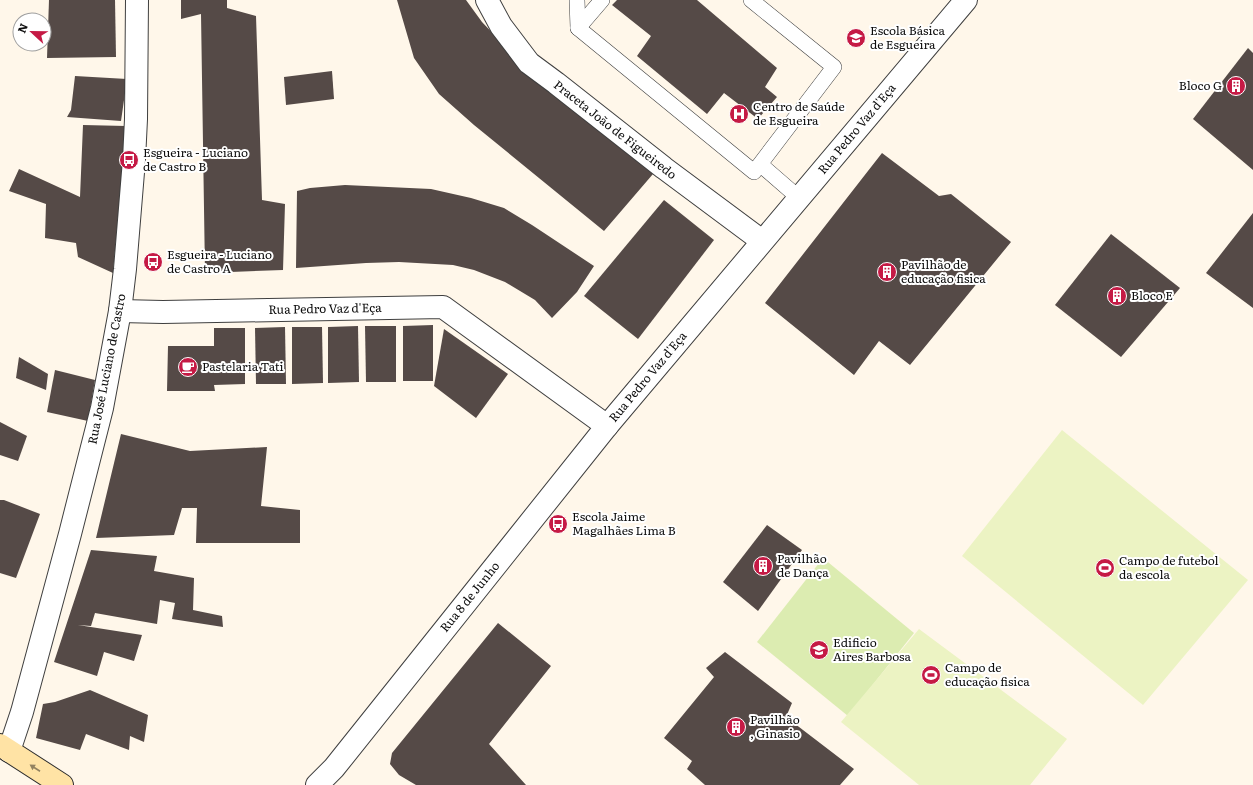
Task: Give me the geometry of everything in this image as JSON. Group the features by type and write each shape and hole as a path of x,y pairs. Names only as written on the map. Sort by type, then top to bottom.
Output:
{"main road":[{"path":"4,748 62,785"}],"street":[{"name":"Rua José Luciano de Castro","path":"4,748 28,690 70,534 102,408 120,311 134,160 136,119 137,0"},
{"name":"Praceta João de Figueiredo","path":"487,0 501,26 529,63 762,242"},
{"name":"Rua Pedro Vaz d'Eça","path":"120,311 163,312 443,307 607,426 966,0"},
{"name":"Rua 8 de Junho","path":"318,785 333,777 607,426"}],"lane":[{"path":"577,0 578,28 754,172 834,67 751,0"},
{"path":"578,28 602,0"},
{"path":"760,165 799,198"}],"green space":[{"name":"Campo de futebol da escola","path":"1062,430 1248,580 1143,705 962,556"},
{"path":"823,558 914,633 848,716 757,642"},
{"name":"Campo de educação fisica","path":"919,629 1067,739 1030,785 919,785 841,722"}],"building":[{"path":"49,0 115,0 116,57 47,58 47,52 52,52 52,12 49,12"},
{"path":"181,0 227,0 227,8 256,16 262,200 285,204 283,270 205,273 201,14 181,19"},
{"path":"397,0 466,0 482,22 522,64 653,174 604,231 474,125 439,94 414,58"},
{"name":"Centro de Saúde de Esgueira","path":"617,0 697,0 777,68 765,87 777,97 758,119 724,93 707,114 637,56 651,36 612,5"},
{"name":"Bloco G","path":"1248,48 1253,53 1253,170 1193,119"},
{"path":"332,71 334,99 286,105 284,77"},
{"path":"75,76 127,79 121,121 67,117 71,110"},
{"path":"83,125 126,126 113,273 78,257 76,243 45,238 46,204 9,191 19,169 80,197"},
{"name":"Pavilhão de educação fisica","path":"882,153 939,196 951,194 1011,242 910,365 879,341 854,375 765,303"},
{"path":"345,185 431,189 471,198 504,208 594,266 577,292 552,318 535,300 505,282 474,270 453,265 399,262 296,268 297,191 310,188"},
{"path":"664,200 714,240 638,339 584,296"},
{"path":"1253,213 1253,308 1206,273"},
{"name":"Bloco E","path":"1111,234 1180,288 1121,357 1055,305"},
{"path":"433,325 433,381 403,381 403,326"},
{"path":"358,326 359,382 328,383 328,327"},
{"path":"365,326 396,326 396,382 366,382"},
{"path":"285,327 286,384 256,384 255,328"},
{"path":"292,327 322,327 323,383 292,384"},
{"path":"214,328 245,328 245,384 214,385 215,391 167,391 168,346 214,346"},
{"path":"444,329 508,374 476,418 434,386"},
{"path":"19,357 48,374 46,390 16,378"},
{"path":"55,370 95,380 88,421 47,412"},
{"path":"0,422 27,436 18,461 0,455"},
{"path":"121,434 190,451 267,447 261,506 300,510 300,543 196,543 197,508 182,508 174,535 96,538"},
{"path":"0,500 4,500 40,514 16,578 0,573"},
{"name":"Pavilhão de Dança","path":"767,525 802,550 758,611 723,582"},
{"path":"91,550 157,556 154,571 194,578 193,610 222,616 223,627 172,619 175,603 160,600 157,624 95,613 91,626 78,625 142,635 134,661 104,652 97,676 54,662"},
{"path":"498,623 551,666 489,744 526,785 416,785 399,775 390,764 392,753"},
{"name":"Pavilhão , Ginasio","path":"725,652 792,703 786,717 854,769 840,785 705,785 687,769 692,761 664,738 714,677 706,668"},
{"path":"90,690 148,715 144,742 130,736 129,750 86,734 80,750 36,738 43,704 55,702"}],"place":[{"name":"Escola Básica de Esgueira","path":"856,38"},
{"name":"Bloco G","path":"1236,86"},
{"name":"Centro de Saúde de Esgueira","path":"739,114"},
{"name":"Esgueira - Luciano de Castro B","path":"129,160"},
{"name":"Esgueira - Luciano de Castro A","path":"153,262"},
{"name":"Pavilhão de educação fisica","path":"887,272"},
{"name":"Bloco E","path":"1117,296"},
{"name":"Pastelaria Tati","path":"188,367"},
{"name":"Escola Jaime Magalhães Lima B","path":"558,524"},
{"name":"Pavilhão de Dança","path":"763,566"},
{"name":"Campo de futebol da escola","path":"1105,568"},
{"name":"Edificio Aires Barbosa","path":"819,650"},
{"name":"Campo de educação fisica","path":"931,675"},
{"name":"Pavilhão , Ginasio","path":"736,727"}]}
